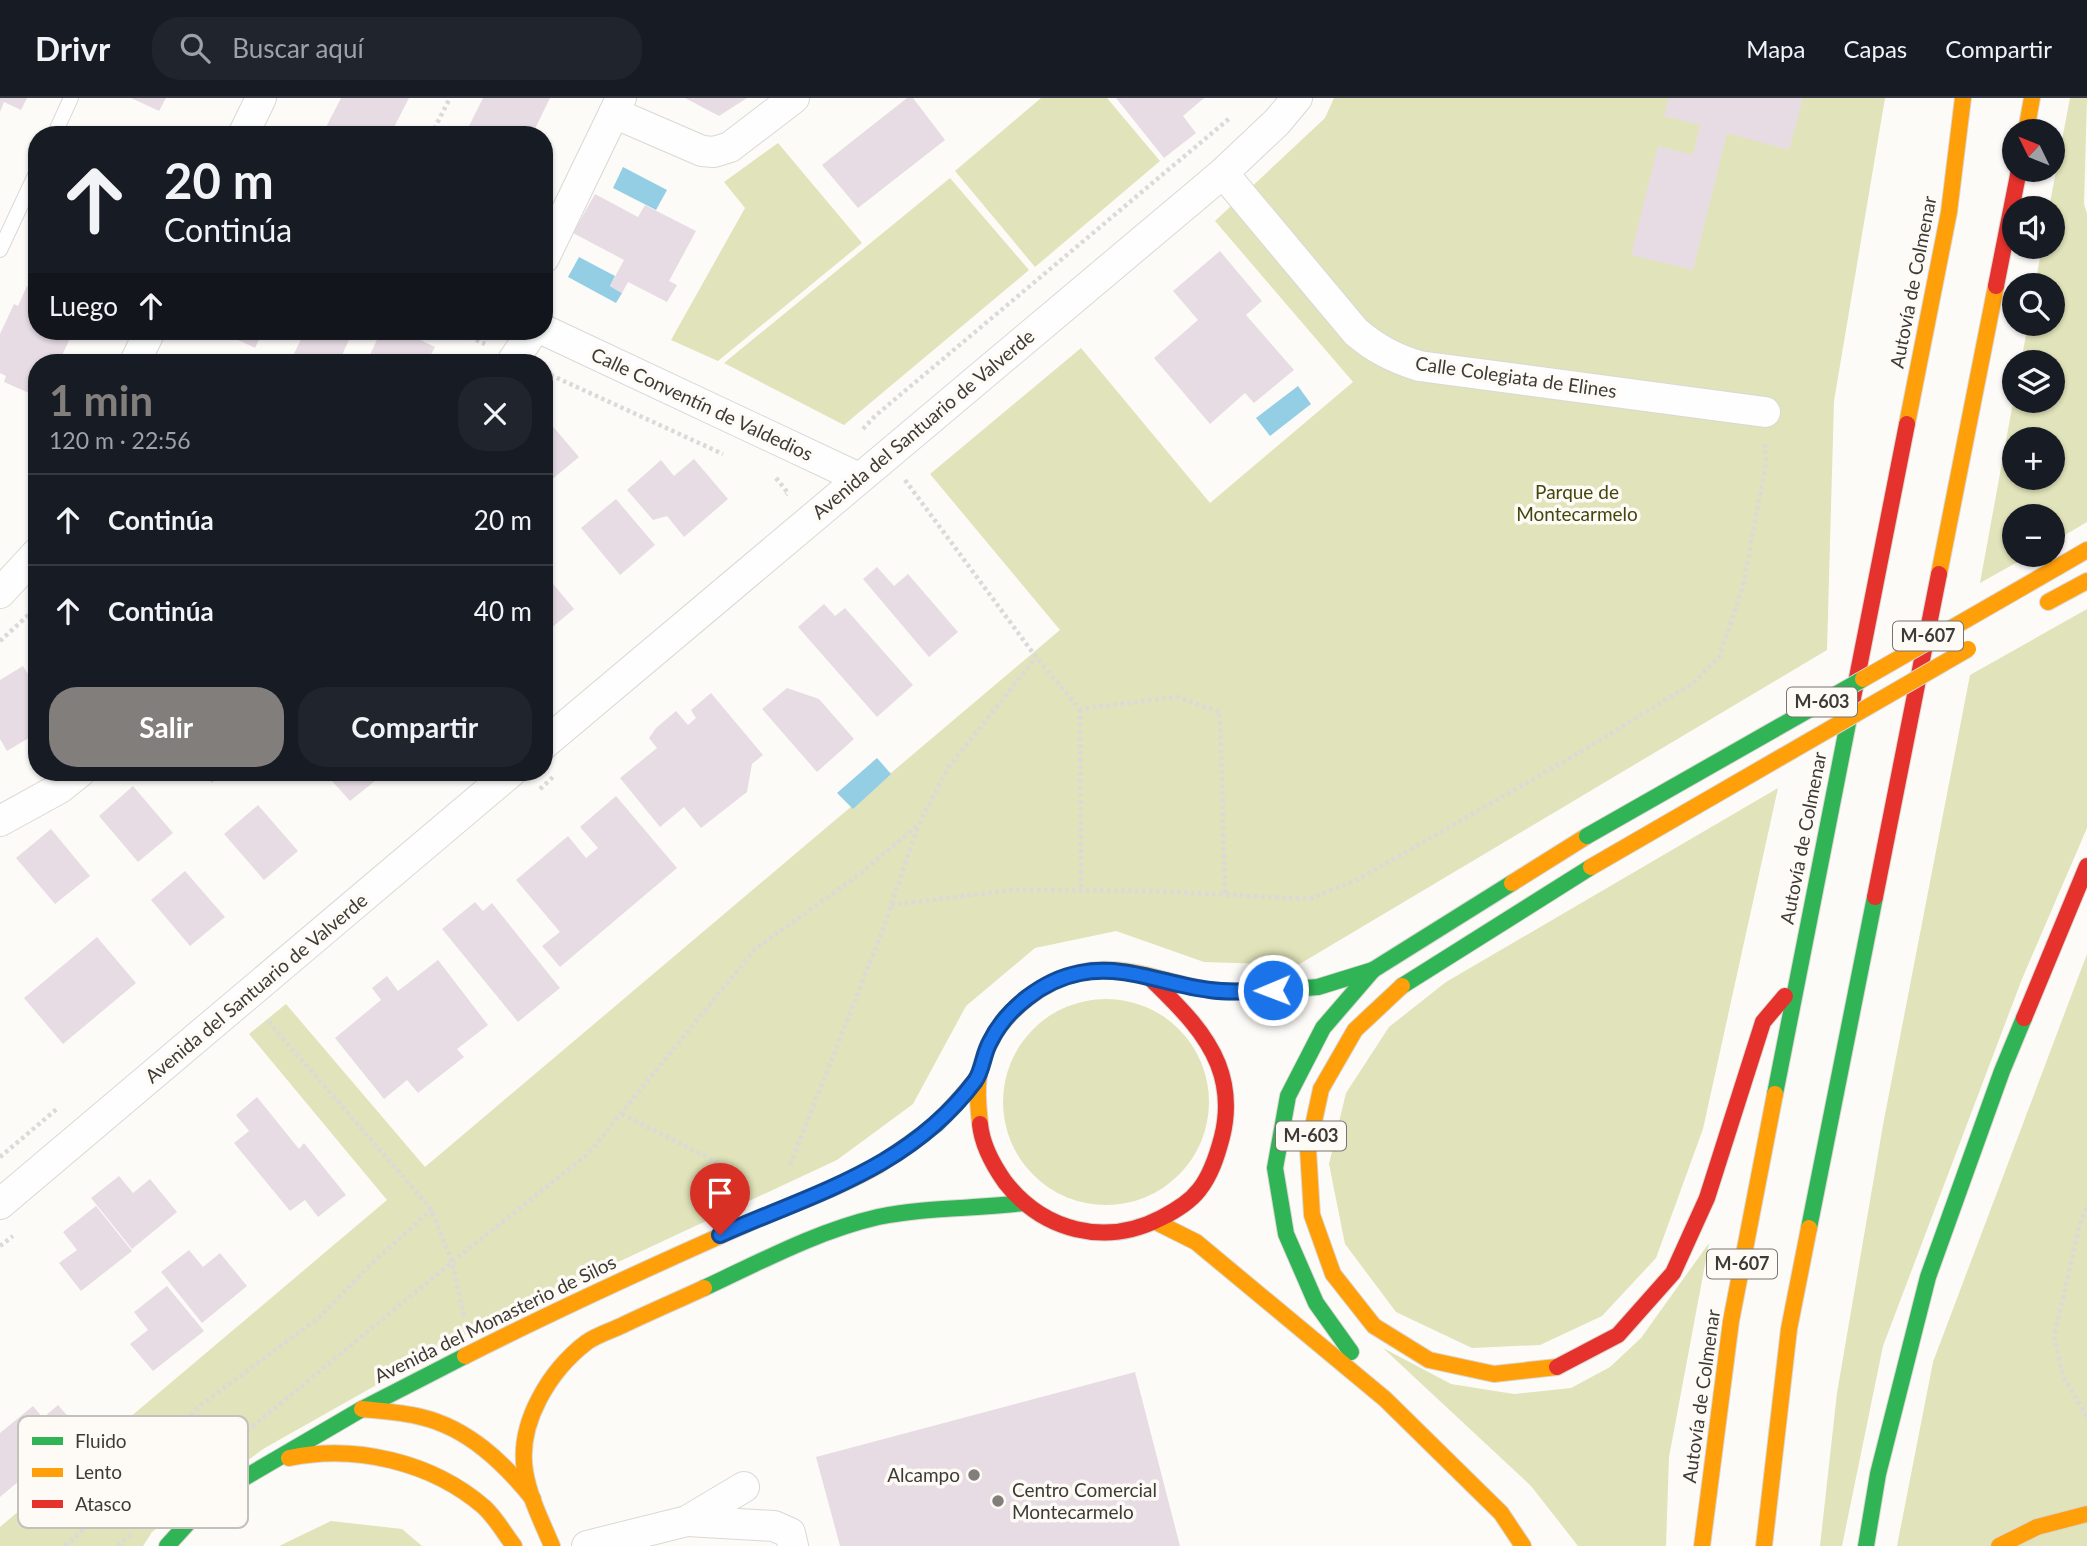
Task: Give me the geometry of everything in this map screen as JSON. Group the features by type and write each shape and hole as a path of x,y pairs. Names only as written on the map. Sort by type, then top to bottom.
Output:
{"main road":[{"name":"Autovía de Colmenar","path":"1702,1546 1731,1321 1949,212 1963,98"},
{"path":"2028,119 2032,98"},
{"name":"M-607","path":"1764,1546 1789,1329 2017,182"},
{"name":"M-603","path":"1149,977 1210,990 1253,991 1315,988 1373,970 1587,836 2087,550"},
{"path":"2042,606 2087,581"},
{"name":"M-603","path":"1796,984 1763,1022 1707,1198 1672,1273 1618,1335 1558,1367 1494,1374 1429,1360 1374,1326 1333,1273 1312,1215 1308,1149 1321,1089 1355,1030 1403,985 1591,867 1976,644"},
{"path":"1866,1546 1878,1474 1928,1277 2002,1071 2087,866"},
{"path":"1117,970 1149,977 1178,1005 1209,1042 1224,1079 1226,1119 1217,1158 1195,1196 1157,1223 1123,1232 1087,1232 1053,1222 1023,1203 999,1178 983,1147 976,1113 977,1079 990,1042 1012,1010 1042,987 1078,973 1117,970"},
{"name":"M-603","path":"1373,970 1323,1028 1288,1096 1275,1168 1286,1234 1316,1303 1385,1399 1502,1513 1523,1546"},
{"name":"Avenida del Monasterio de Silos","path":"269,1464 362,1409 508,1334 768,1213 847,1183 886,1161 937,1124 977,1079"},
{"path":"552,1546 525,1469 524,1434 538,1399 564,1365 589,1341 790,1248 878,1217 924,1211 986,1209 1023,1203"},
{"path":"1157,1223 1196,1242 1385,1399"},
{"path":"362,1409 427,1418 456,1431 487,1450 514,1474 534,1501"},
{"path":"248,1476 269,1464 307,1452 344,1453 385,1460 416,1469 454,1487 483,1507 514,1546"},
{"path":"1998,1546 2037,1527 2087,1514"},
{"path":"167,1546 183,1528"}],"street":[{"path":"247,126 261,98"},
{"path":"553,240 618,106 702,151 714,152 730,147 794,98"},
{"name":"Avenida del Santuario de Valverde","path":"553,736 1223,173 1277,122 1297,98"},
{"name":"Calle Colegiata de Elines","path":"1223,173 1356,332 1375,348 1393,358 1419,366 1765,411"},
{"name":"Calle Conventín de Valdedios","path":"553,334 859,478"},
{"path":"0,593 28,563"},
{"path":"0,821 69,781"},
{"name":"Avenida del Santuario de Valverde","path":"0,1204 501,781"},
{"path":"587,1546 687,1521 744,1487"},
{"path":"687,1521 774,1526 790,1533 793,1546"}],"lane":[{"path":"58,126 71,98"},
{"path":"0,250 28,190"}],"path":[{"path":"436,126 450,98"},
{"path":"856,436 875,416 1236,113"},
{"path":"553,376 729,456"},
{"path":"891,905 1012,890 1309,899 1357,880 1577,754 1692,684 1719,656 1743,586 1766,463 1765,411"},
{"path":"766,473 779,479 788,493 777,502"},
{"path":"905,480 1036,657 1080,709 1081,891"},
{"path":"0,641 28,615"},
{"path":"622,1114 740,1174 768,1213 803,1136 919,824 948,768 1036,657"},
{"path":"1080,709 1176,696 1220,712 1225,895"},
{"path":"248,1430 588,1154 755,949 860,874 919,824"},
{"path":"267,1020 431,1209 452,1262 465,1320"},
{"path":"2087,1208 2081,1220 2054,1337 2063,1376 2087,1417"},
{"path":"191,1416 198,1407 321,1316 370,1265 431,1209"},
{"path":"65,1546 85,1528"}],"green space":[{"path":"1041,98 1107,98 1160,161 1035,267 955,171"},
{"name":"Parque de Montecarmelo","path":"1334,98 1885,98 1834,401 1827,650 1298,965 1204,962 1116,931 1035,948 966,1006 913,1104 837,1160 481,1326 263,1449 248,1460 248,1416 131,1416 387,1200 249,1034 286,1004 425,1167 1060,630 930,474 1081,348 1210,503 1353,382 1215,221 1325,118"},
{"path":"2070,98 2087,98 2084,204 2087,214 2087,522 2065,535 2065,504 2002,504 2002,567 2009,567 1980,583 2002,463 2002,490 2065,490 2065,427 2009,427 2011,413 2065,413 2065,350 2023,350 2026,336 2065,336 2065,273 2037,273 2040,259 2065,259 2065,196 2051,196 2054,182 2065,182 2065,124"},
{"path":"778,143 862,243 718,361 671,340 745,208 724,182"},
{"path":"950,178 1029,270 844,425 724,363"},
{"path":"2087,609 2087,828 2022,979 1883,1346 1842,1546 1820,1546 1837,1393 1883,1125 1970,675"},
{"path":"1778,788 1703,1129 1656,1258 1602,1316 1540,1345 1472,1348 1396,1312 1345,1244 1329,1164 1346,1093 1389,1027 1446,982"},
{"path":"2087,954 2087,1546 1897,1546 1933,1362"},
{"path":"1106,999 1145,1007 1163,1016 1179,1029 1192,1045 1201,1063 1209,1102 1201,1141 1192,1159 1179,1175 1163,1188 1145,1197 1106,1205 1067,1197 1049,1188 1033,1175 1020,1159 1011,1141 1003,1102 1011,1063 1020,1045 1033,1029 1049,1016 1067,1007"},
{"path":"1709,1243 1669,1457 1666,1546 1578,1546 1531,1486 1383,1348 1451,1384 1514,1394 1571,1388 1610,1367 1641,1338"},
{"name":"Parque de Montecarmelo","path":"18,1512 18,1528 157,1528 143,1546 0,1546 0,1527"},
{"path":"331,1521 402,1529 422,1546 279,1546"}],"water":[{"path":"623,167 667,190 656,210 613,188"},
{"path":"579,257 615,276 610,286 622,293 616,303 568,277"},
{"path":"1298,386 1311,404 1270,436 1256,418"},
{"path":"877,758 891,774 853,809 837,793"}],"building":[{"path":"0,98 27,98 21,110 4,102 0,112"},
{"path":"131,98 166,98 159,111"},
{"path":"341,98 409,98 395,126 327,126"},
{"path":"483,98 550,98 536,126 469,126"},
{"path":"685,98 747,98 719,116"},
{"path":"907,98 913,98 945,140 858,208 822,165"},
{"path":"1116,98 1204,98 1183,116 1196,133 1164,158"},
{"path":"1669,98 1803,98 1789,150 1727,133 1693,270 1631,255 1658,146 1693,155 1700,125 1664,116"},
{"path":"595,194 638,217 645,205 696,231 669,281 677,285 667,302 628,282 622,293 610,286 624,260 573,233"},
{"path":"1220,251 1262,301 1246,315 1294,370 1254,403 1245,393 1210,424 1154,358 1198,320 1173,291"},
{"path":"27,286 28,340 69,340 63,354 28,354 28,393 4,382 6,376 0,373 0,334 14,304 18,306"},
{"path":"238,340 259,340 255,348"},
{"path":"301,340 349,340 343,354 294,354"},
{"path":"377,340 421,340 435,347 431,354 370,354"},
{"path":"553,427 579,457 553,479"},
{"path":"694,459 728,499 684,537 667,516 653,520 627,490 661,460 674,476"},
{"path":"616,499 655,545 620,575 581,528"},
{"path":"877,567 894,586 908,574 958,632 929,657 863,579"},
{"path":"553,584 574,609 553,626"},
{"path":"824,604 835,616 845,608 913,685 877,717 798,627"},
{"path":"23,666 28,674 28,738 7,751 0,739 0,680"},
{"path":"787,688 819,699 854,739 817,772 762,709"},
{"path":"711,693 763,755 752,764 747,792 701,828 684,807 660,827 620,778 657,748 649,738 656,728 676,711 688,725 696,718 691,710"},
{"path":"332,781 375,781 350,801"},
{"path":"133,786 173,833 138,862 99,816"},
{"path":"616,796 677,868 560,967 542,946 560,932 516,880 568,836 586,858 598,848 580,827"},
{"path":"258,805 298,851 264,880 224,834"},
{"path":"51,829 90,876 55,904 16,858"},
{"path":"185,871 225,917 190,946 151,900"},
{"path":"475,902 483,911 492,903 560,988 518,1022 442,929"},
{"path":"97,937 136,983 63,1044 24,998"},
{"path":"438,960 488,1025 457,1049 464,1057 418,1093 407,1080 384,1099 335,1038 381,1000 372,988 387,976 398,991"},
{"path":"257,1097 299,1149 304,1143 346,1195 318,1217 305,1200 290,1211 234,1143 249,1131 236,1115"},
{"path":"119,1176 133,1193 150,1179 177,1212 132,1249 91,1198"},
{"path":"96,1206 132,1251 81,1291 59,1263 77,1250 63,1232"},
{"path":"189,1250 203,1267 220,1253 247,1286 202,1323 161,1272"},
{"path":"167,1286 204,1331 153,1371 130,1344 148,1330 134,1312"},
{"name":"Centro Comercial Montecarmelo","path":"1135,1372 1180,1546 840,1546 816,1457"},
{"path":"58,1405 68,1416 45,1416"},
{"path":"33,1406 41,1416 21,1416"},
{"path":"18,1418 18,1482 0,1497 0,1433"}],"traffic: fast":[{"path":"1587,836 1863,679"},
{"path":"1775,1094 1851,708"},
{"path":"1402,986 1591,867"},
{"path":"1269,991 1318,987 1373,970 1512,883"},
{"path":"1809,1228 1875,897"},
{"path":"1351,1352 1316,1303 1286,1234 1275,1168 1288,1096 1323,1028 1373,970"},
{"path":"1866,1546 1878,1474 1928,1277 2002,1071 2024,1018"},
{"path":"879,1165 937,1124 977,1079"},
{"path":"704,1288 789,1248 855,1223 914,1211 1023,1203"},
{"path":"248,1476 362,1409 465,1356"},
{"path":"167,1546 183,1528"}],"traffic: slow":[{"path":"1907,424 1949,212 1963,98"},
{"path":"2028,119 2032,98"},
{"path":"1939,574 1996,286"},
{"path":"2056,568 2087,550"},
{"path":"1863,679 2056,568"},
{"path":"2048,602 2087,581"},
{"path":"1591,867 1968,649"},
{"path":"1512,883 1587,836"},
{"path":"980,1124 978,1080 988,1047 1010,1014 1042,988 1060,979 1080,973 1112,970 1137,973 1208,990 1269,991"},
{"path":"1402,986 1355,1030 1321,1089 1308,1149 1312,1215 1333,1274 1374,1326 1429,1360 1494,1374 1557,1367"},
{"path":"1702,1546 1731,1321 1775,1094"},
{"path":"465,1356 641,1272 879,1165"},
{"path":"1158,1223 1196,1242 1385,1399 1501,1513 1523,1546"},
{"path":"1764,1546 1789,1329 1809,1228"},
{"path":"552,1546 527,1481 524,1453 531,1416 549,1382 587,1342 704,1288"},
{"path":"362,1409 414,1415 454,1429 497,1460 533,1499"},
{"path":"289,1458 314,1454 366,1455 417,1468 441,1478 484,1507 514,1546"},
{"path":"1999,1546 2037,1527 2087,1514"}],"traffic: jam":[{"path":"1996,286 2017,182"},
{"path":"1851,708 1907,424"},
{"path":"1875,897 1939,574"},
{"path":"2024,1018 2087,866"},
{"path":"980,1124 989,1154 1005,1182 1020,1199 1056,1223 1076,1229 1118,1232 1161,1218 1191,1199 1207,1178 1220,1144 1226,1109 1225,1091 1218,1064 1205,1039 1188,1017 1149,977"},
{"path":"1557,1367 1618,1335 1673,1273 1707,1198 1763,1022 1785,996"}],"place":[{"name":"Alcampo","path":"974,1475"},
{"name":"Centro Comercial Montecarmelo","path":"998,1501"}],"route":[{"path":"720,1235 768,1213 847,1183 913,1143 937,1124 977,1079 990,1042 1012,1010 1042,987 1078,973 1117,970 1210,990 1273,990"}]}
